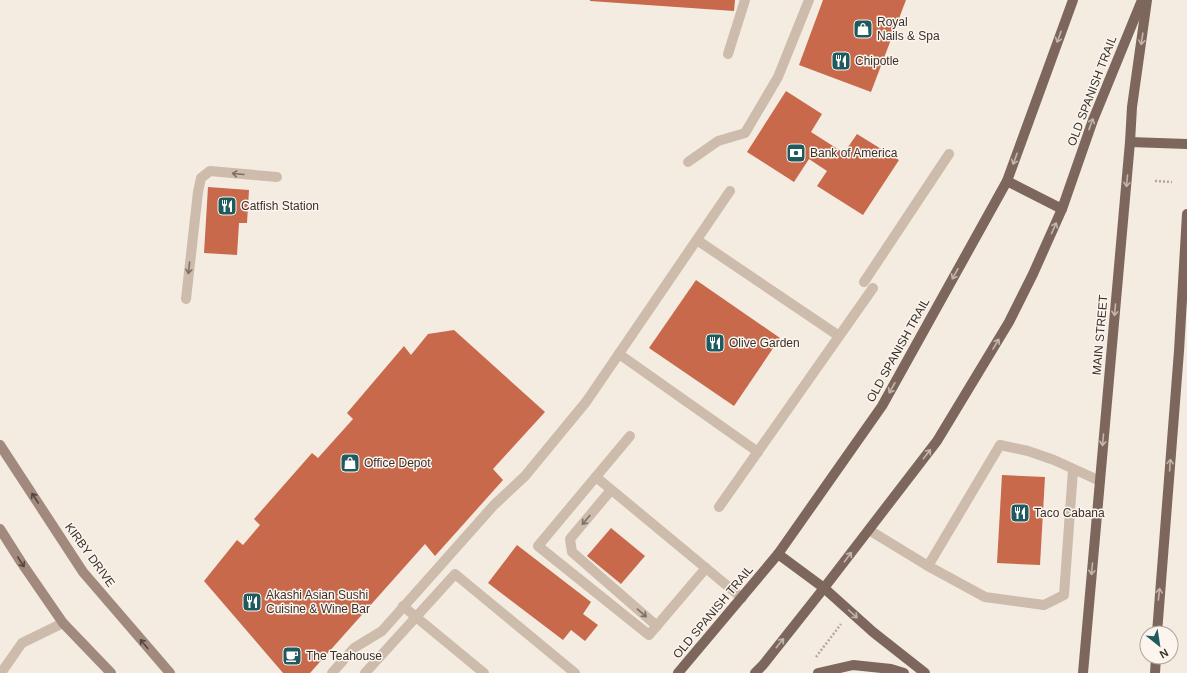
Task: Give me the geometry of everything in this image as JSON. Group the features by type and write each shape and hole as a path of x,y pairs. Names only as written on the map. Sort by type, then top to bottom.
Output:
{"main road":[{"name":"OLD SPANISH TRAIL","path":"678,673 778,554 882,406 1007,181 1073,0"},
{"name":"OLD SPANISH TRAIL","path":"755,673 824,588 937,441 1009,322 1033,274 1062,208 1093,120 1142,0"},
{"name":"MAIN STREET","path":"1083,673 1132,107 1147,0"},
{"path":"1130,142 1187,144"},
{"path":"1007,181 1062,208"},
{"path":"1158,625 1179,351 1187,214"},
{"name":"KIRBY DRIVE","path":"0,445 83,572 170,673"},
{"path":"0,529 63,623 111,673"},
{"path":"778,554 824,588 873,632 925,673"},
{"path":"818,673 853,665 891,669 904,673"}],"lane":[{"path":"728,54 745,0"},
{"path":"688,162 718,141 745,133 778,77 809,0"},
{"path":"864,282 949,154"},
{"path":"186,299 198,192 201,178 210,171 277,177"},
{"path":"332,673 354,648 382,631 494,504 525,476 586,402 730,191"},
{"path":"697,240 839,336"},
{"path":"719,508 873,288"},
{"path":"619,354 758,452"},
{"path":"630,436 538,546 649,635 706,568"},
{"path":"928,566 1000,445 1028,451 1054,460 1073,470 1100,481"},
{"path":"869,530 928,566 985,597 1044,605 1064,596 1073,470"},
{"path":"596,477 742,598"},
{"path":"611,490 570,539 572,552 657,626"},
{"path":"365,673 455,574 575,673"},
{"path":"403,606 484,673"},
{"path":"1,673 22,643 63,623"}],"path":[{"path":"1155,181 1172,182"},
{"path":"812,662 842,622"}],"building":[{"path":"590,0 735,0 734,11"},
{"path":"823,0 906,0 871,92 799,65"},
{"name":"Bank of America","path":"786,91 822,114 811,132 844,153 857,134 899,160 863,215 817,186 827,171 809,159 794,182 747,152"},
{"name":"Catfish Station","path":"208,187 249,190 247,223 239,223 237,255 204,253"},
{"name":"Olive Garden","path":"696,280 780,338 734,406 649,348"},
{"path":"454,330 545,412 493,469 503,480 435,556 425,544 310,673 283,673 204,581 237,540 243,545 260,525 254,519 312,453 318,458 353,419 347,413 404,346 411,355 428,334"},
{"path":"1002,475 1045,477 1040,565 997,563"},
{"path":"611,528 645,556 621,584 587,556"},
{"path":"517,545 591,602 583,614 598,625 585,641 571,630 563,640 488,583"}],"place":[{"name":"Royal Nails & Spa","path":"863,29"},
{"name":"Chipotle","path":"841,61"},
{"name":"Bank of America","path":"796,153"},
{"name":"Catfish Station","path":"227,206"},
{"name":"Olive Garden","path":"715,343"},
{"name":"Office Depot","path":"350,463"},
{"name":"Taco Cabana","path":"1020,513"},
{"name":"Akashi Asian Sushi Cuisine & Wine Bar","path":"252,602"},
{"name":"The Teahouse","path":"292,656"}]}
